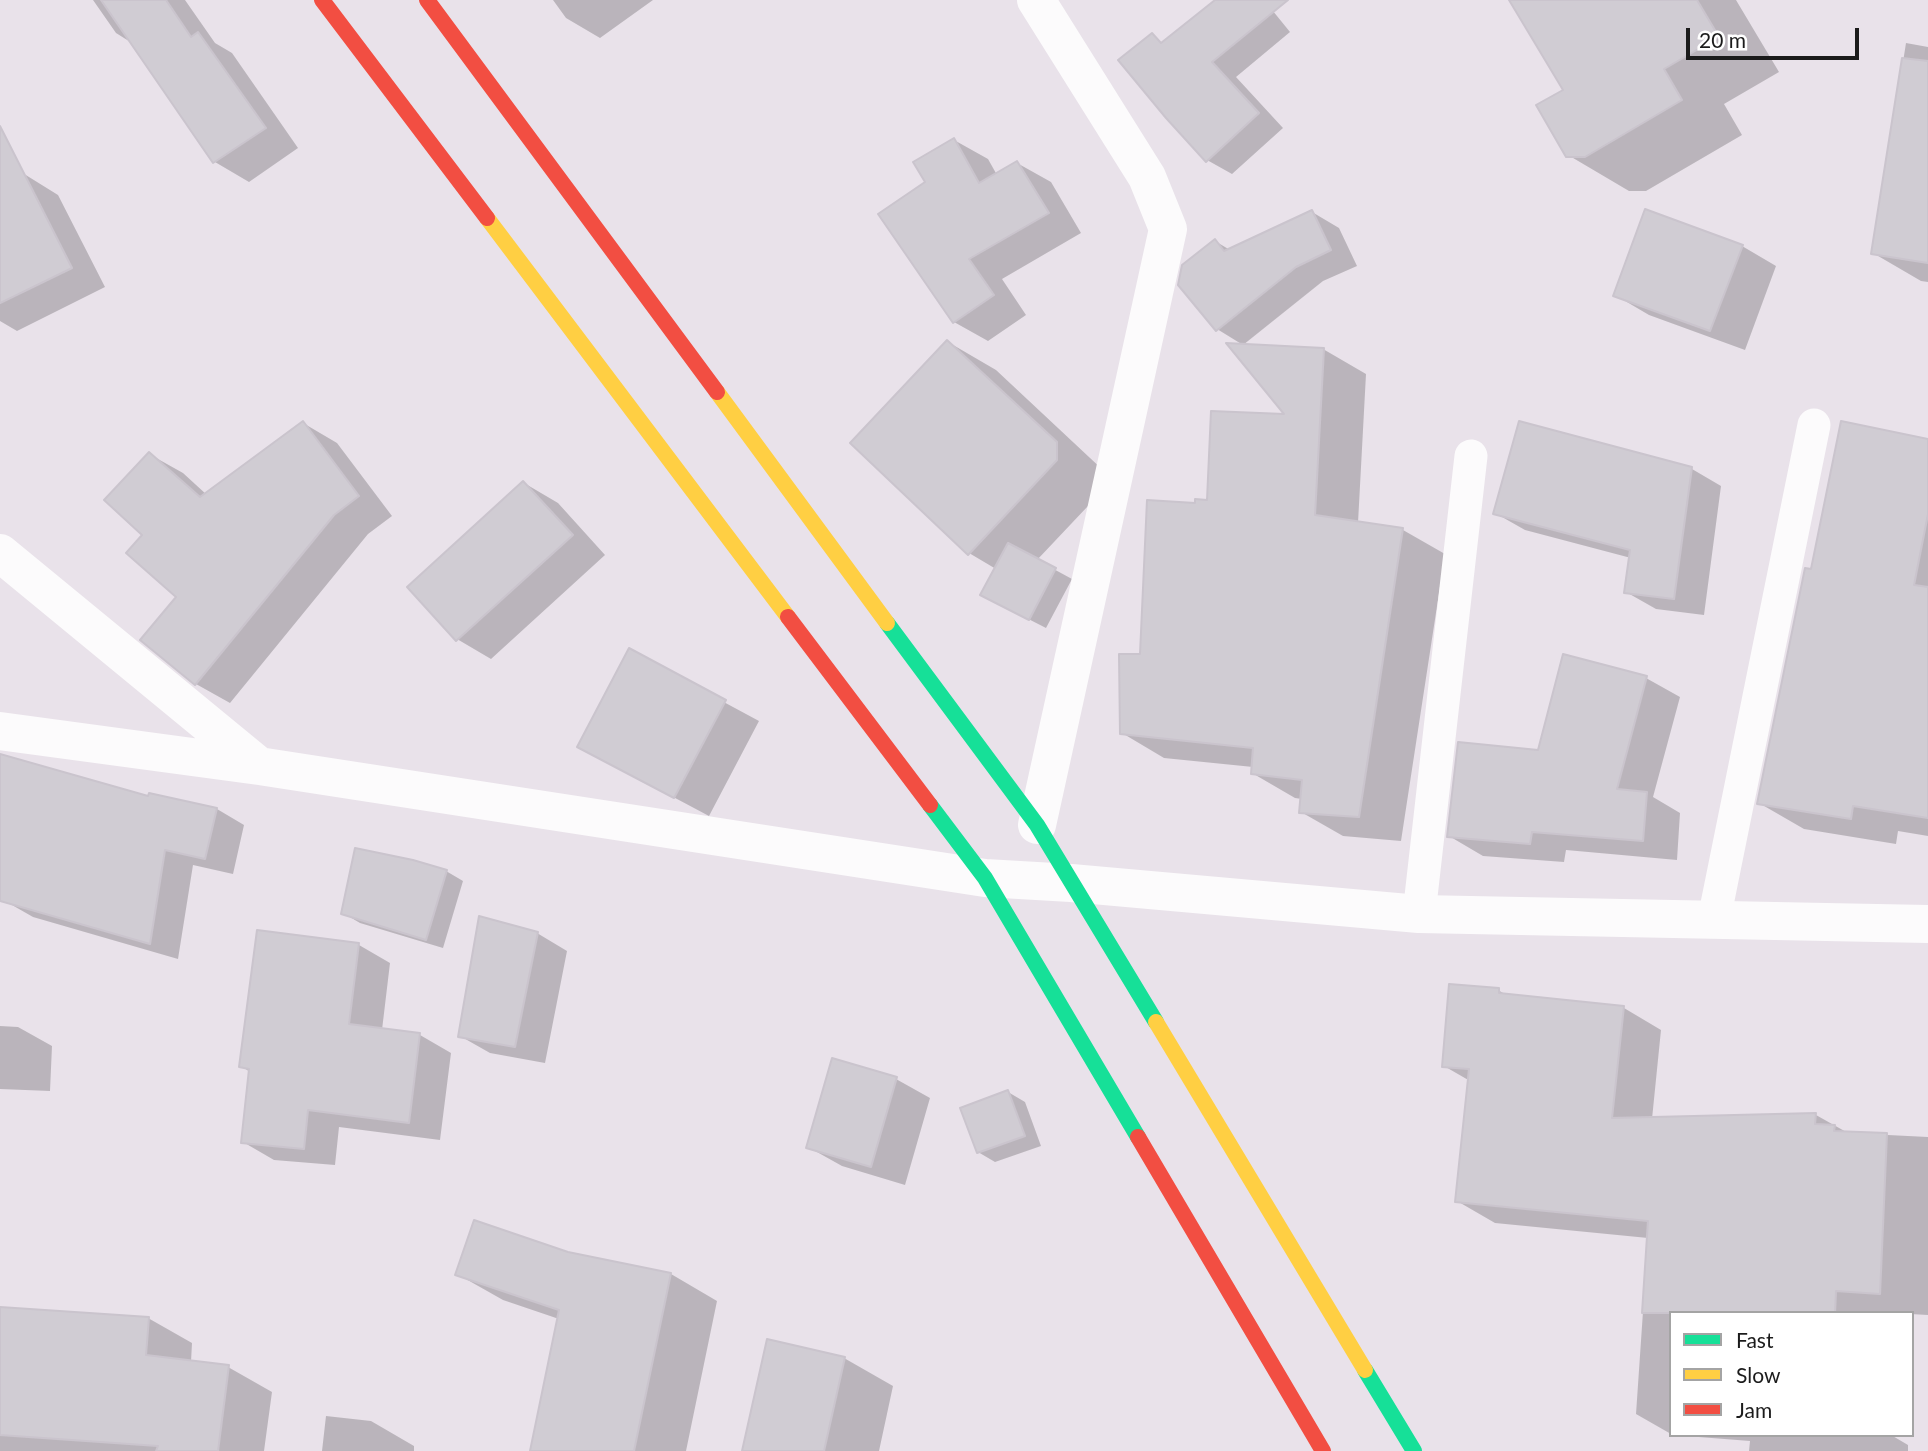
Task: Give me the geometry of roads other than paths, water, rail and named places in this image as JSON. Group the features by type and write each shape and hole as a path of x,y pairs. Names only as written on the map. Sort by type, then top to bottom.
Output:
{"main road":[{"path":"322,0 985,878 1323,1451"},
{"path":"427,0 1037,825 1414,1451"}],"street":[{"path":"1036,0 1147,177 1168,229 1037,825"},
{"path":"0,553 259,766"},
{"path":"0,731 259,766 985,878 1071,883 1419,914 1928,924"}],"lane":[{"path":"1714,919 1814,425"},
{"path":"1419,914 1471,456"}]}
